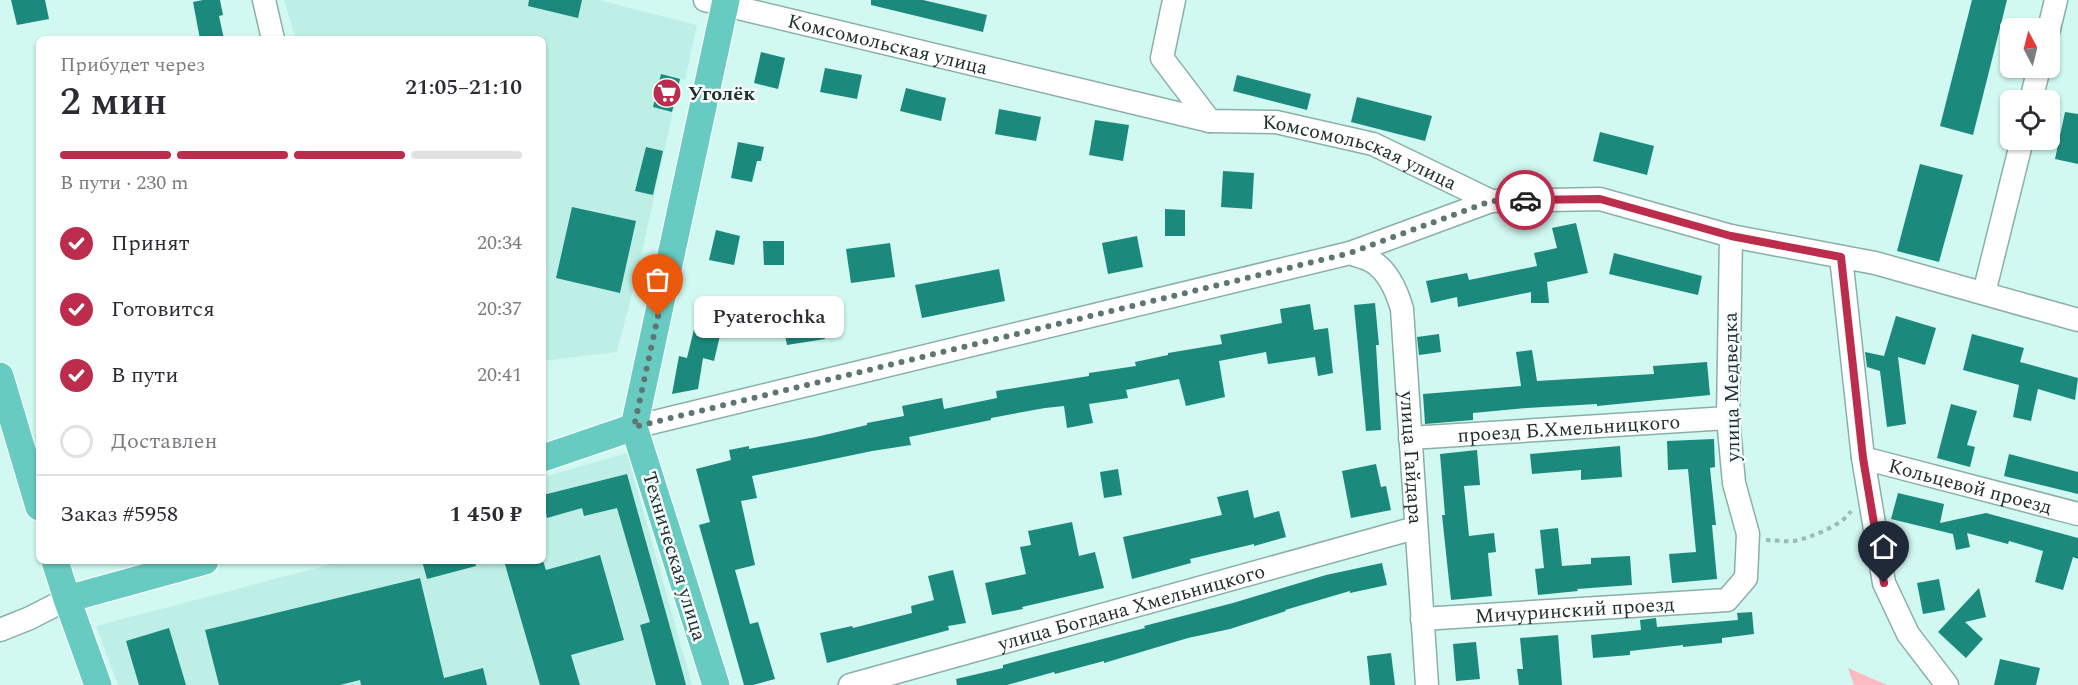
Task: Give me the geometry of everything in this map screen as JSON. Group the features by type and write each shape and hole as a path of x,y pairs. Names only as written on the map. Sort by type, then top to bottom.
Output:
{"main road":[{"path":"546,457 634,427 719,1"},
{"path":"0,376 36,497"},
{"name":"Техническая улица","path":"634,427 716,685"},
{"path":"56,564 98,685"},
{"path":"67,599 194,564"}],"street":[{"path":"264,0 272,36"},
{"path":"1174,0 1162,58 1210,121"},
{"path":"2052,18 2056,0"},
{"name":"Комсомольская улица","path":"719,1 1210,121 1276,122 1373,144 1491,201 1600,199 1731,236 1875,263 2078,320"},
{"path":"1983,293 2019,150"},
{"path":"634,427 1350,253 1491,201"},
{"name":"улица Медведка","path":"1727,600 1746,578 1748,534 1734,483 1728,418 1731,236"},
{"name":"улица Гайдара","path":"1350,253 1372,261 1396,290 1402,309 1427,685"},
{"path":"1841,257 1863,458 1884,583 1908,634 1947,685"},
{"name":"проезд Б.Хмельницкого","path":"1410,438 1728,418"},
{"name":"Кольцевой проезд","path":"1863,458 2078,514"},
{"name":"улица Богдана Хмельницкого","path":"850,685 1415,528"},
{"path":"0,630 67,599"},
{"name":"Мичуринский проезд","path":"1422,619 1727,600"}],"path":[{"path":"1748,534 1766,540 1794,541 1824,531 1847,519 1868,485"}],"shaded area":[{"path":"284,0 599,0 697,25 685,80 680,79 639,266 617,352 546,361 546,36 295,36"},
{"path":"627,453 692,685 118,685 96,626 332,564 546,564 546,476"},
{"path":"1848,668 1887,685 1854,685"}],"building":[{"path":"11,0 45,0 49,19 17,25"},
{"path":"220,0 223,15 219,16 223,36 199,36 193,2"},
{"path":"529,0 582,0 578,18 528,6"},
{"path":"871,0 923,0 987,15 983,32 871,5"},
{"path":"1972,0 2007,0 2002,18 2000,18 2000,28 1973,135 1940,126"},
{"path":"761,52 785,58 778,89 754,83"},
{"path":"825,68 862,75 857,99 820,92"},
{"name":"Уголёк","path":"661,74 680,79 672,112 653,107"},
{"path":"1237,75 1311,94 1307,110 1233,91"},
{"path":"906,88 946,98 941,121 900,111"},
{"path":"1357,97 1432,116 1425,141 1351,122"},
{"path":"999,109 1041,117 1036,141 995,134"},
{"path":"2065,112 2078,114 2078,164 2055,159 2057,150 2060,150 2060,136"},
{"path":"1095,120 1129,125 1123,161 1089,155"},
{"path":"1600,132 1654,146 1647,175 1593,161"},
{"path":"738,142 764,147 761,161 757,161 752,182 731,178"},
{"path":"646,147 663,151 653,195 635,191"},
{"path":"1920,164 1963,175 1939,262 1897,251"},
{"path":"1223,171 1254,173 1252,209 1221,207"},
{"path":"572,207 636,221 620,293 556,278"},
{"path":"1165,209 1185,210 1185,236 1165,236"},
{"path":"1576,223 1588,273 1547,282 1549,303 1531,303 1531,292 1458,307 1457,297 1431,303 1426,281 1467,273 1469,280 1537,266 1534,253 1557,248 1552,228"},
{"path":"716,230 740,236 734,265 709,260"},
{"path":"1137,236 1143,267 1108,274 1102,243"},
{"path":"763,241 784,241 784,265 764,265"},
{"path":"890,243 895,277 851,283 846,249"},
{"path":"1614,253 1702,276 1698,295 1609,274"},
{"path":"999,269 1005,301 922,318 915,285"},
{"path":"1375,303 1379,345 1376,345 1381,430 1366,431 1354,305"},
{"path":"1310,304 1314,330 1328,328 1333,373 1318,376 1315,357 1268,364 1266,352 1219,361 1225,397 1186,406 1179,379 1126,390 1128,398 1089,404 1093,423 1067,428 1064,406 1045,408 909,437 911,445 752,476 757,498 741,501 755,565 735,570 750,624 758,622 775,679 744,685 699,525 710,522 696,469 731,460 729,450 749,446 749,449 816,437 904,416 902,406 942,398 944,409 997,398 996,391 1089,376 1089,373 1136,366 1135,362 1168,355 1168,353 1222,344 1220,335 1282,323 1280,309"},
{"path":"1896,316 1936,328 1925,365 1898,357 1906,424 1887,427 1880,371 1867,367 1865,352 1884,356"},
{"path":"696,321 722,327 714,361 703,358 698,389 672,394 679,356 687,358"},
{"path":"823,323 825,339 787,345 784,329"},
{"path":"1439,334 1441,352 1419,355 1417,337"},
{"path":"1972,334 2024,348 2020,362 2078,378 2075,400 2038,389 2031,421 2013,417 2019,385 1963,370"},
{"path":"1532,350 1537,381 1654,374 1653,366 1707,362 1710,395 1597,406 1597,404 1473,413 1473,420 1425,424 1423,394 1521,386 1516,352"},
{"path":"1951,404 1977,411 1967,445 1975,447 1970,467 1937,458"},
{"path":"1714,439 1715,467 1710,468 1716,525 1712,525 1717,579 1672,583 1669,554 1696,552 1688,469 1668,470 1667,441"},
{"path":"1620,446 1622,477 1581,480 1581,470 1532,474 1530,454"},
{"path":"1477,450 1480,485 1464,486 1469,536 1494,533 1496,552 1488,553 1492,596 1451,600 1442,515 1445,515 1440,454"},
{"path":"2009,454 2078,472 2078,494 2004,476"},
{"path":"1376,464 1381,487 1386,486 1391,510 1351,518 1342,471"},
{"path":"1118,469 1122,495 1104,498 1100,472"},
{"path":"627,474 686,685 656,685 640,625 650,622 617,508 584,516 582,508 547,518 546,494"},
{"path":"1248,490 1254,518 1279,511 1286,537 1190,559 1191,563 1132,579 1123,537 1222,515 1217,497"},
{"path":"1898,493 1944,504 1940,523 1986,513 2078,538 2078,559 2073,557 2063,590 2035,582 2043,551 2009,541 2008,544 1967,533 1970,547 1956,550 1953,534 1891,519"},
{"path":"1072,522 1079,556 1095,552 1104,588 992,615 985,583 1026,574 1020,547 1031,545 1028,531"},
{"path":"1558,528 1562,566 1591,564 1591,558 1630,556 1632,585 1577,589 1578,591 1538,595 1535,569 1544,568 1540,530"},
{"path":"600,555 624,640 571,655 580,685 540,685 505,564 544,564 546,570"},
{"path":"1382,563 1387,585 1350,593 1350,591 1230,629 1188,638 1104,663 1104,661 1055,674 1054,672 1007,685 957,685 956,679 1003,668 1003,665 1145,628 1144,626 1233,603 1326,575"},
{"path":"423,564 476,564 476,566 427,579"},
{"path":"953,570 966,623 948,626 949,630 827,663 820,633 852,626 853,628 912,613 911,606 934,600 928,576"},
{"path":"420,578 444,678 483,668 487,685 361,685 360,680 340,685 219,685 205,630"},
{"path":"1939,579 1945,610 1923,614 1917,583"},
{"path":"1979,588 1986,617 1965,622 1983,639 1966,658 1938,632"},
{"path":"1752,612 1754,634 1722,638 1722,643 1630,651 1630,655 1593,658 1591,635 1641,630 1640,620 1656,618 1657,627 1738,620 1737,613"},
{"path":"169,628 186,685 139,685 126,641"},
{"path":"1558,635 1562,685 1519,685 1517,669 1523,669 1520,638"},
{"path":"1476,642 1480,679 1456,681 1453,644"},
{"path":"1391,653 1395,685 1370,685 1367,656"},
{"path":"2000,659 2040,668 2036,685 1994,685"}],"way so far":[{"path":"658,316 634,427 1350,253 1491,201 1525,200"}],"place":[{"name":"Уголёк","path":"667,93"},
{"name":"Pyaterochka","path":"658,316"}],"route":[{"path":"1525,200 1600,199 1731,236 1841,257 1863,458 1884,583"}]}
